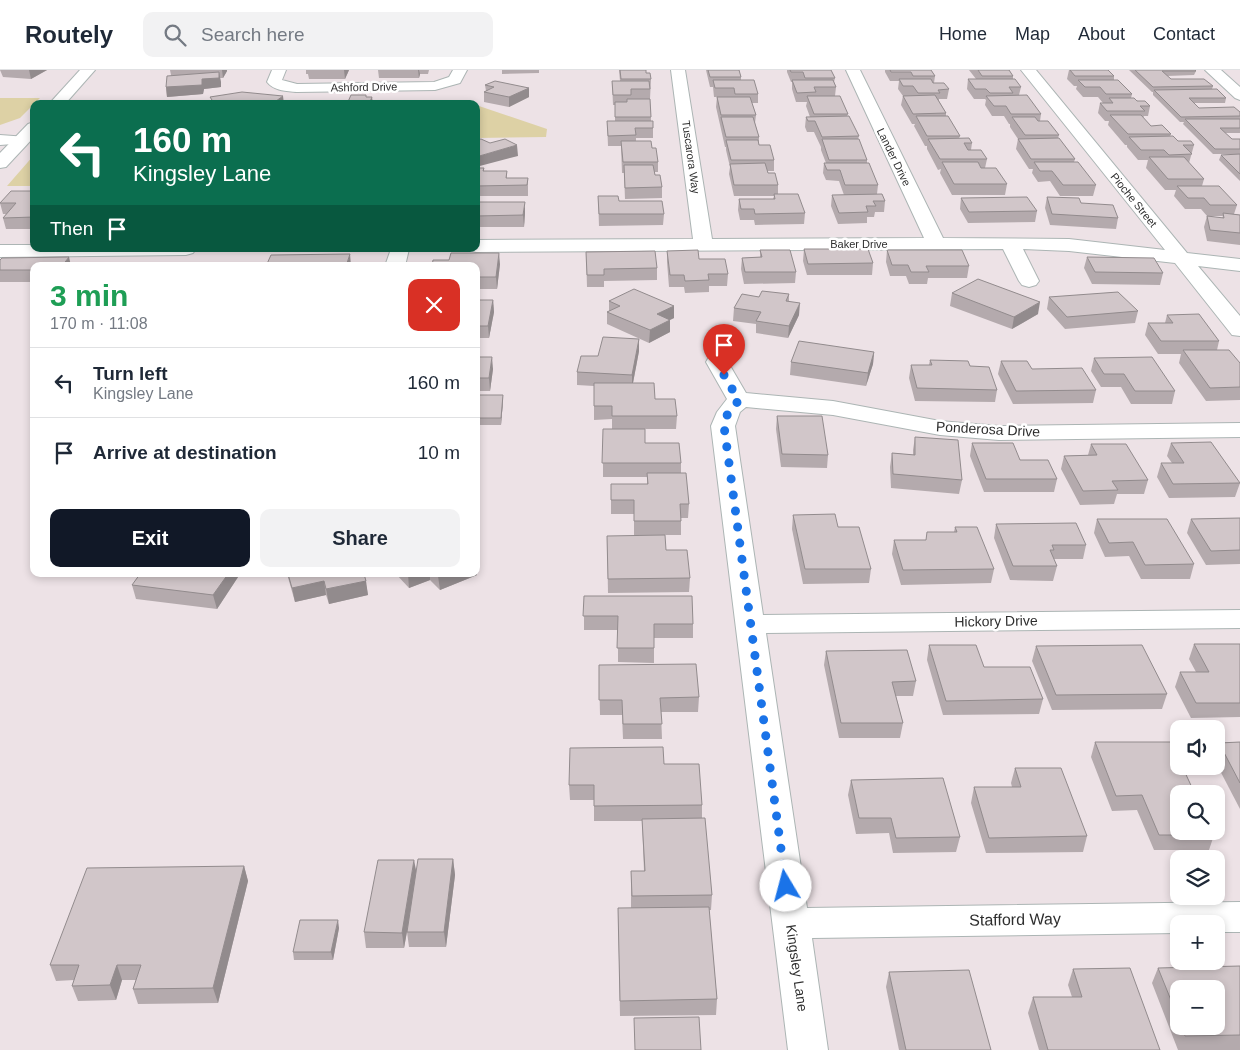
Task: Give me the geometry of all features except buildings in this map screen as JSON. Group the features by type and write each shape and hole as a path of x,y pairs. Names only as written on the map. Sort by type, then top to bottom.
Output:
{"street":[{"path":"60,100 88,70"},
{"name":"Ashford Drive","path":"279,70 274,82 281,86 297,88 426,86 448,83 455,80 460,70"},
{"name":"Tuscarora Way","path":"678,70 703,245"},
{"name":"Lander Drive","path":"853,70 936,243"},
{"name":"Pioche Street","path":"1028,70 1240,330"},
{"path":"1212,70 1240,94"},
{"path":"0,163 30,131"},
{"path":"0,140 21,140"},
{"path":"1010,243 1029,282"},
{"name":"Baker Drive","path":"480,246 1010,243 1068,245 1240,265"},
{"path":"0,251 30,251"},
{"path":"717,362 739,401"},
{"name":"Ponderosa Drive","path":"739,401 746,400 833,408 940,428 999,433 1240,430"},
{"name":"Kingsley Lane","path":"739,401 733,405 726,416 724,426 808,1050"},
{"name":"Hickory Drive","path":"751,624 1240,619"},
{"name":"Stafford Way","path":"791,923 1240,916"}],"shaded area":[{"path":"0,98 40,98 38,100 30,100 30,108 20,118 0,125"},
{"path":"480,106 547,129 546,137 480,138"},
{"path":"30,160 30,186 7,186"}],"route":[{"path":"724,375 739,401 733,405 726,416 724,426 786,886"}]}
